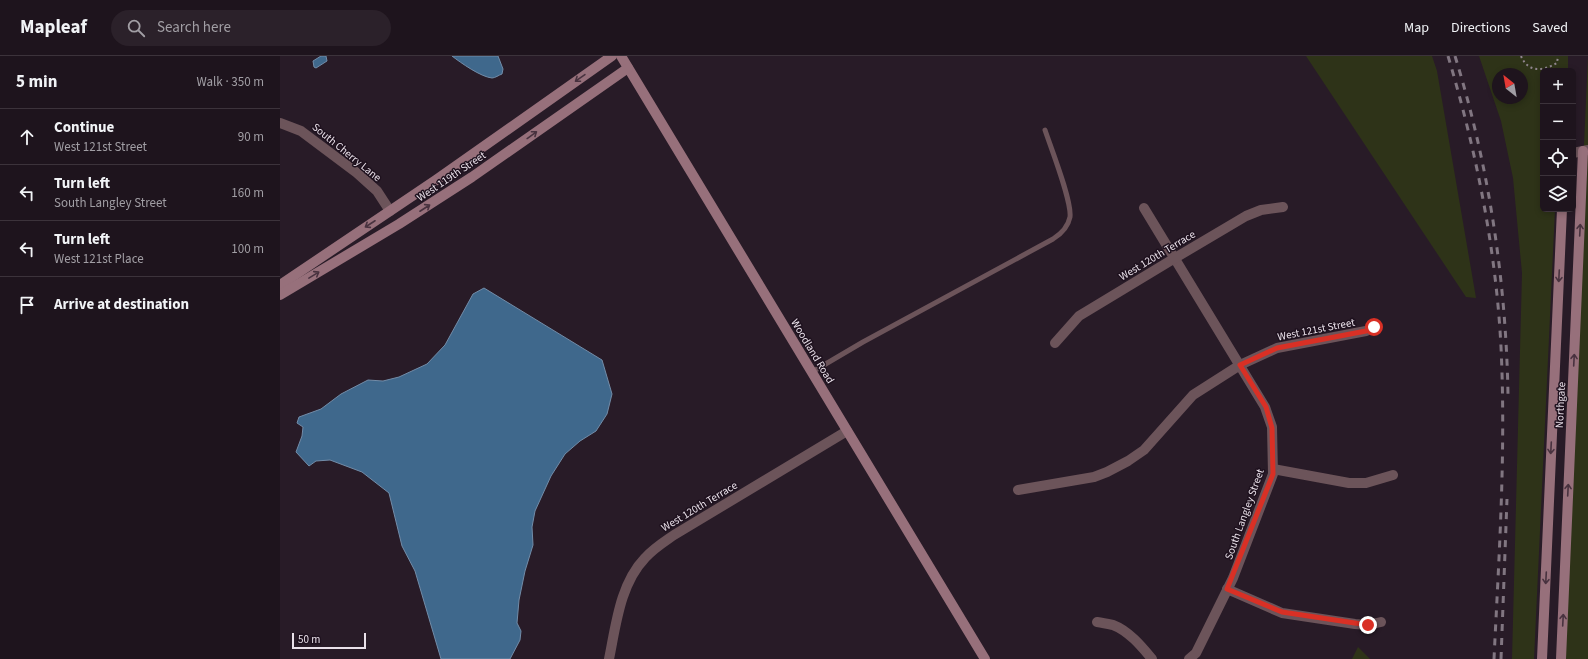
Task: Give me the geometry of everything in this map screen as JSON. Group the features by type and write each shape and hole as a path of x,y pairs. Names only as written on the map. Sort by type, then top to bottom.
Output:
{"main road":[{"name":"West 119th Street","path":"280,285 471,156 612,56"},
{"name":"Woodland Road","path":"621,56 985,659"},
{"name":"West 119th Street","path":"280,295 399,224 466,181 628,68"},
{"name":"Northgate","path":"1561,659 1581,151"},
{"name":"Northgate","path":"1542,659 1562,212"}],"street":[{"name":"South Cherry Lane","path":"280,123 302,131 358,173 377,191 390,211"},
{"name":"West 120th Terrace","path":"1055,343 1079,316 1175,258 1246,216 1261,210 1284,207"},
{"name":"South Langley Street","path":"1144,208 1266,407 1272,428 1273,474 1227,589 1196,653 1189,659"},
{"name":"West 121st Street","path":"1018,490 1094,477 1108,472 1144,450 1193,395 1240,365 1277,348 1366,331 1374,327"},
{"name":"West 120th Terrace","path":"609,659 618,615 626,589 644,558 658,546 847,431"},
{"path":"1273,469 1349,483 1366,483 1393,475"},
{"path":"1227,589 1282,612 1355,624 1368,625 1381,622"},
{"path":"1097,622 1114,625 1126,633 1142,647 1152,659"}],"lane":[{"path":"812,372 863,342 1053,239 1064,230 1070,216 1068,203 1045,130"}],"path":[{"path":"1521,56 1526,64 1537,70 1548,68 1557,63 1558,56"}],"green space":[{"path":"1306,56 1432,56 1437,71 1476,298 1466,297"},
{"path":"1479,56 1568,56 1568,68 1540,68 1540,212 1555,212 1534,659 1512,659 1522,273 1513,178 1501,121 1495,104 1528,104 1528,68 1492,68 1492,94"},
{"path":"1588,56 1588,659 1561,659"},
{"path":"1358,647 1370,659 1352,659"}],"water":[{"path":"321,56 326,56 327,61 316,68 314,67 313,61"},
{"path":"452,56 498,56 503,69 502,74 493,78 487,77 471,69"},
{"path":"484,288 602,360 612,394 607,414 596,431 580,441 565,454 551,476 535,511 532,527 533,545 525,571 519,600 517,623 521,631 520,640 510,659 441,659 415,571 402,546 389,493 362,472 330,460 316,461 309,466 296,452 302,436 303,427 297,423 299,417 321,409 341,394 368,380 383,381 399,377 427,364 445,345 473,294"}],"railway":[{"path":"1448,56 1476,164 1483,200 1495,273 1501,347 1503,425 1500,542 1494,659"},
{"path":"1455,56 1477,139 1494,224 1504,309 1508,395"},
{"path":"1501,659 1507,499"}],"route":[{"path":"1368,625 1282,612 1227,589 1233,578 1273,474 1272,428 1266,407 1240,365 1277,348 1366,331 1374,327"}]}
